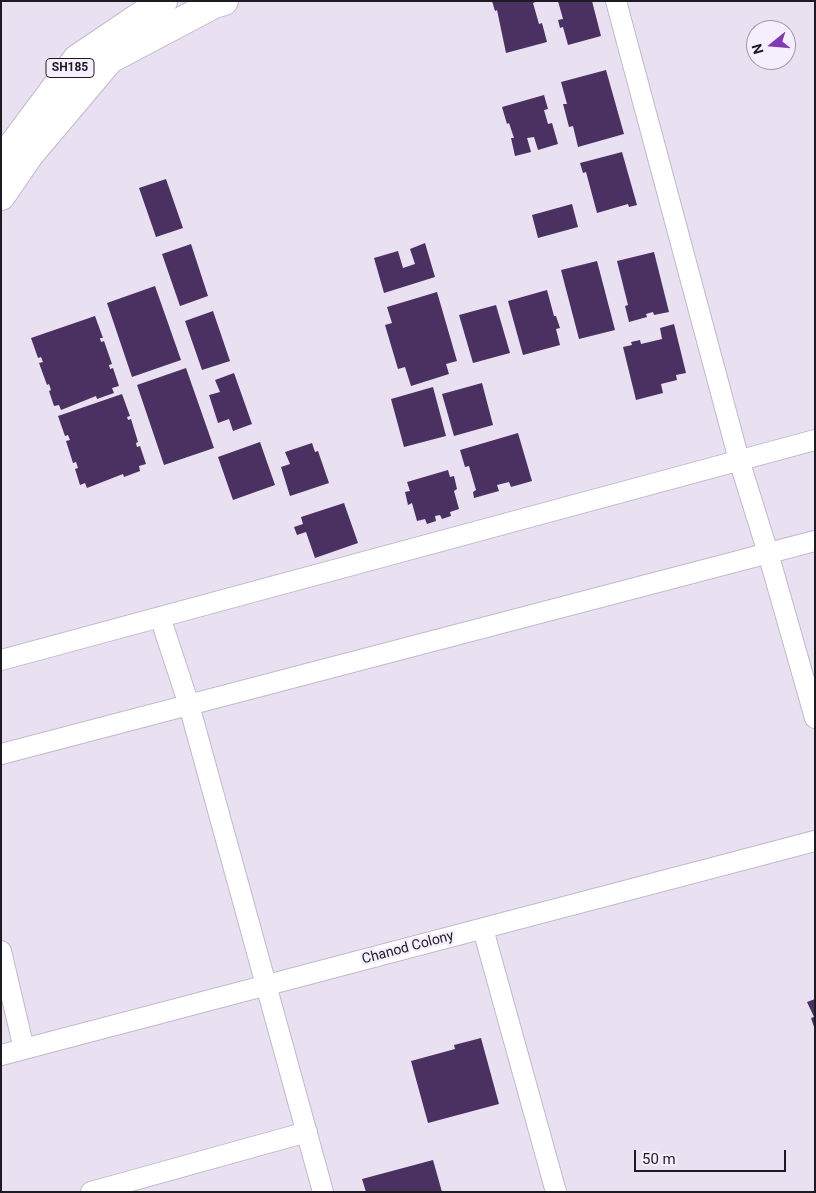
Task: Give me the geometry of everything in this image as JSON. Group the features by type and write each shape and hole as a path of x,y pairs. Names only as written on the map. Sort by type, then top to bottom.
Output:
{"main road":[{"name":"SH185","path":"1,161 77,58 162,1"},
{"path":"1,196 29,155 110,58 214,4 224,1"}],"street":[{"path":"616,1 738,460 768,553 815,718"},
{"path":"1,660 815,440"},
{"path":"1,754 815,540"},
{"path":"160,616 189,705 324,1192"},
{"name":"Chanod Colony","path":"1,1055 815,841"},
{"path":"483,928 556,1192"},
{"path":"1,951 24,1049"},
{"path":"91,1192 307,1132"}],"building":[{"path":"492,1 538,1 533,3 539,24 542,23 547,42 506,53 497,10 495,11"},
{"path":"558,1 592,1 601,36 568,45 563,27 560,28 558,20 563,19"},
{"path":"606,70 624,134 578,147 573,126 569,127 563,104 567,104 561,82"},
{"path":"544,95 548,109 544,110 548,124 552,123 558,144 538,150 534,137 527,138 531,152 515,156 511,138 514,138 502,107"},
{"path":"622,152 637,205 629,207 628,204 597,213 586,172 583,173 580,163"},
{"path":"166,179 183,228 156,237 139,188"},
{"path":"572,204 578,227 538,238 532,215"},
{"path":"425,243 435,277 384,293 374,258 398,251 403,268 415,264 410,249"},
{"path":"191,244 208,296 180,306 162,254"},
{"path":"654,252 669,312 654,315 653,312 646,314 647,317 629,322 625,306 628,305 617,261"},
{"path":"597,261 615,330 579,339 561,270"},
{"path":"155,286 181,360 132,377 107,303"},
{"path":"547,290 554,316 556,316 560,328 556,329 560,345 523,355 508,301"},
{"path":"437,292 457,361 446,364 449,374 411,386 405,367 398,369 385,325 392,323 387,307"},
{"path":"496,305 510,353 473,363 459,315"},
{"path":"213,311 230,361 202,370 185,321"},
{"path":"95,316 103,338 100,338 101,342 104,341 112,364 109,365 110,369 113,368 119,386 112,388 114,393 97,399 96,396 61,410 59,405 54,406 49,391 51,390 49,384 47,385 39,363 43,362 41,357 38,358 31,338"},
{"path":"674,324 686,373 676,375 677,380 661,384 663,393 636,400 623,347 632,345 631,342 640,340 641,344 662,339 660,328"},
{"path":"186,368 214,448 164,465 137,385"},
{"path":"234,373 252,424 233,431 229,419 218,423 209,395 220,392 215,380"},
{"path":"482,383 493,425 454,436 442,394"},
{"path":"433,387 446,436 404,447 391,399"},
{"path":"122,394 130,416 127,417 128,420 131,419 138,442 136,443 137,447 140,446 146,464 139,466 140,471 124,477 123,474 87,488 85,483 80,485 75,469 78,468 76,462 73,463 66,441 70,440 68,435 65,436 58,416"},
{"path":"518,433 532,481 511,487 509,482 497,485 499,491 474,498 473,492 476,490 469,466 465,467 460,450"},
{"path":"260,442 275,485 233,500 218,457"},
{"path":"312,443 315,452 318,451 329,483 290,496 281,467 290,464 285,452"},
{"path":"448,470 450,477 454,476 457,489 454,491 459,509 450,512 451,516 442,519 440,515 435,516 436,521 427,524 425,519 417,521 412,503 408,505 405,492 410,491 407,482"},
{"path":"344,503 358,543 315,558 306,532 297,535 294,527 303,524 301,517"},
{"path":"815,999 814,1027 811,1018 814,1017 807,1002"},
{"path":"481,1038 499,1104 428,1123 411,1061 455,1049 454,1045"},
{"path":"433,1160 442,1192 366,1192 362,1179"}]}
